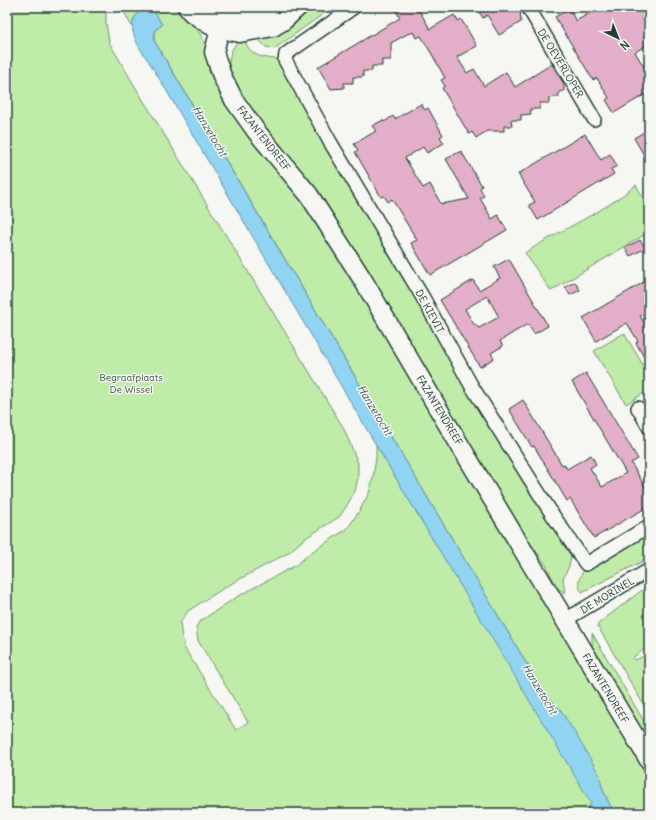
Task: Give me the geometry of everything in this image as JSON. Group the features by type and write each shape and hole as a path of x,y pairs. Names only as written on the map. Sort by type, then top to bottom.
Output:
{"street":[{"path":"187,7 191,12 210,25 226,26 298,7"},
{"path":"209,7 226,26"},
{"name":"DE KIEVIT","path":"354,7 286,54 285,60 329,140 422,296 471,385 552,514 586,564 649,526"},
{"name":"DE OEVERLOPER","path":"528,7 594,119"},
{"name":"FAZANTENDREEF","path":"226,26 226,53 219,68 234,100 256,131 309,195 363,280 446,422 649,760"},
{"path":"638,408 649,427"},
{"name":"DE MORINEL","path":"566,620 649,570"}],"green space":[{"name":"Begraafplaats De Wissel","path":"7,7 106,7 106,23 109,42 343,427 358,463 358,478 355,491 339,517 304,539 288,553 227,586 188,611 180,623 185,649 236,730 248,722 198,641 196,627 199,622 235,598 296,565 313,551 347,529 369,493 376,458 376,445 592,803 587,811 584,813 7,813"},
{"path":"124,7 144,7 134,18 132,27 123,10"},
{"path":"152,7 178,7 197,29 208,47 209,72 225,99 307,205 346,266 593,682 649,773 649,813 611,813 612,809 603,790 598,774 560,709 545,694 154,40 155,30 162,25"},
{"path":"312,7 333,7 274,49 266,47 259,40"},
{"path":"245,37 248,48 252,52 266,58 277,59 321,138 572,553 569,566 563,579 565,593 557,588 546,565 516,524 244,102 231,74 229,60 235,45"},
{"path":"636,185 649,209 649,232 551,291 525,253 610,204"},
{"path":"624,333 649,375 649,390 626,404 594,351"},
{"path":"649,532 649,558 582,592 579,586 579,581 584,570"},
{"path":"649,585 649,614 647,615 649,619 649,646 632,658 635,660 649,654 649,714 597,625"},
{"path":"592,633 649,730 649,747 592,653"}],"water":[{"name":"Hanzetocht","path":"144,7 152,7 162,25 155,30 154,40 165,59 545,694 560,709 577,736 599,774 603,790 612,809 611,813 584,813 587,811 591,803 138,45 133,30 133,22 137,14"}],"building":[{"path":"394,7 417,7 430,29 454,15 458,21 461,19 477,46 457,57 467,73 474,69 484,86 506,72 515,87 552,64 564,84 564,91 559,92 559,97 549,98 549,103 540,103 540,109 530,109 531,114 521,115 521,120 511,120 512,126 504,126 504,131 487,131 476,138 472,132 469,134 442,88 445,86 441,80 445,78 433,56 421,36 416,38 413,32 391,43 391,60 382,60 382,66 372,66 372,71 363,71 363,77 353,77 353,83 344,83 344,88 331,89 318,67 400,18"},
{"path":"476,7 502,7 503,10 520,9 521,22 499,35 487,15 483,18"},
{"path":"600,7 639,7 649,23 649,44 635,52 644,67 649,64 649,92 614,113 606,100 609,98 597,78 593,80 555,17 569,9 576,21"},
{"path":"421,104 425,110 428,108 443,135 440,137 444,143 427,153 423,147 405,158 423,188 430,184 441,204 469,199 446,159 461,151 482,186 480,188 484,196 480,198 492,219 498,215 507,230 430,275 411,243 417,240 392,199 388,202 384,196 381,197 355,152 358,150 354,144 376,131 372,126 383,120 384,122 393,116 395,119"},
{"path":"649,129 649,164 634,138"},
{"path":"585,134 601,160 610,154 617,166 611,169 614,174 538,220 529,205 535,202 518,174"},
{"path":"640,240 646,248 630,256 625,248"},
{"path":"509,259 548,326 534,334 528,324 516,331 500,341 503,346 491,353 494,358 480,367 440,300 473,280 479,290 500,278 494,267","holes":["487,296 499,317 479,328 473,323 465,309"]},
{"path":"649,279 649,298 644,301 649,310 640,316 649,331 649,366 636,343 638,341 627,323 596,341 583,318"},
{"path":"575,282 580,290 570,295 565,287"},
{"path":"586,373 638,459 631,463 646,488 649,486 649,506 594,538 570,499 567,501 534,446 532,447 509,409 523,400 562,465 564,464 567,469 591,455 596,464 590,468 602,487 626,473 572,382"}]}
